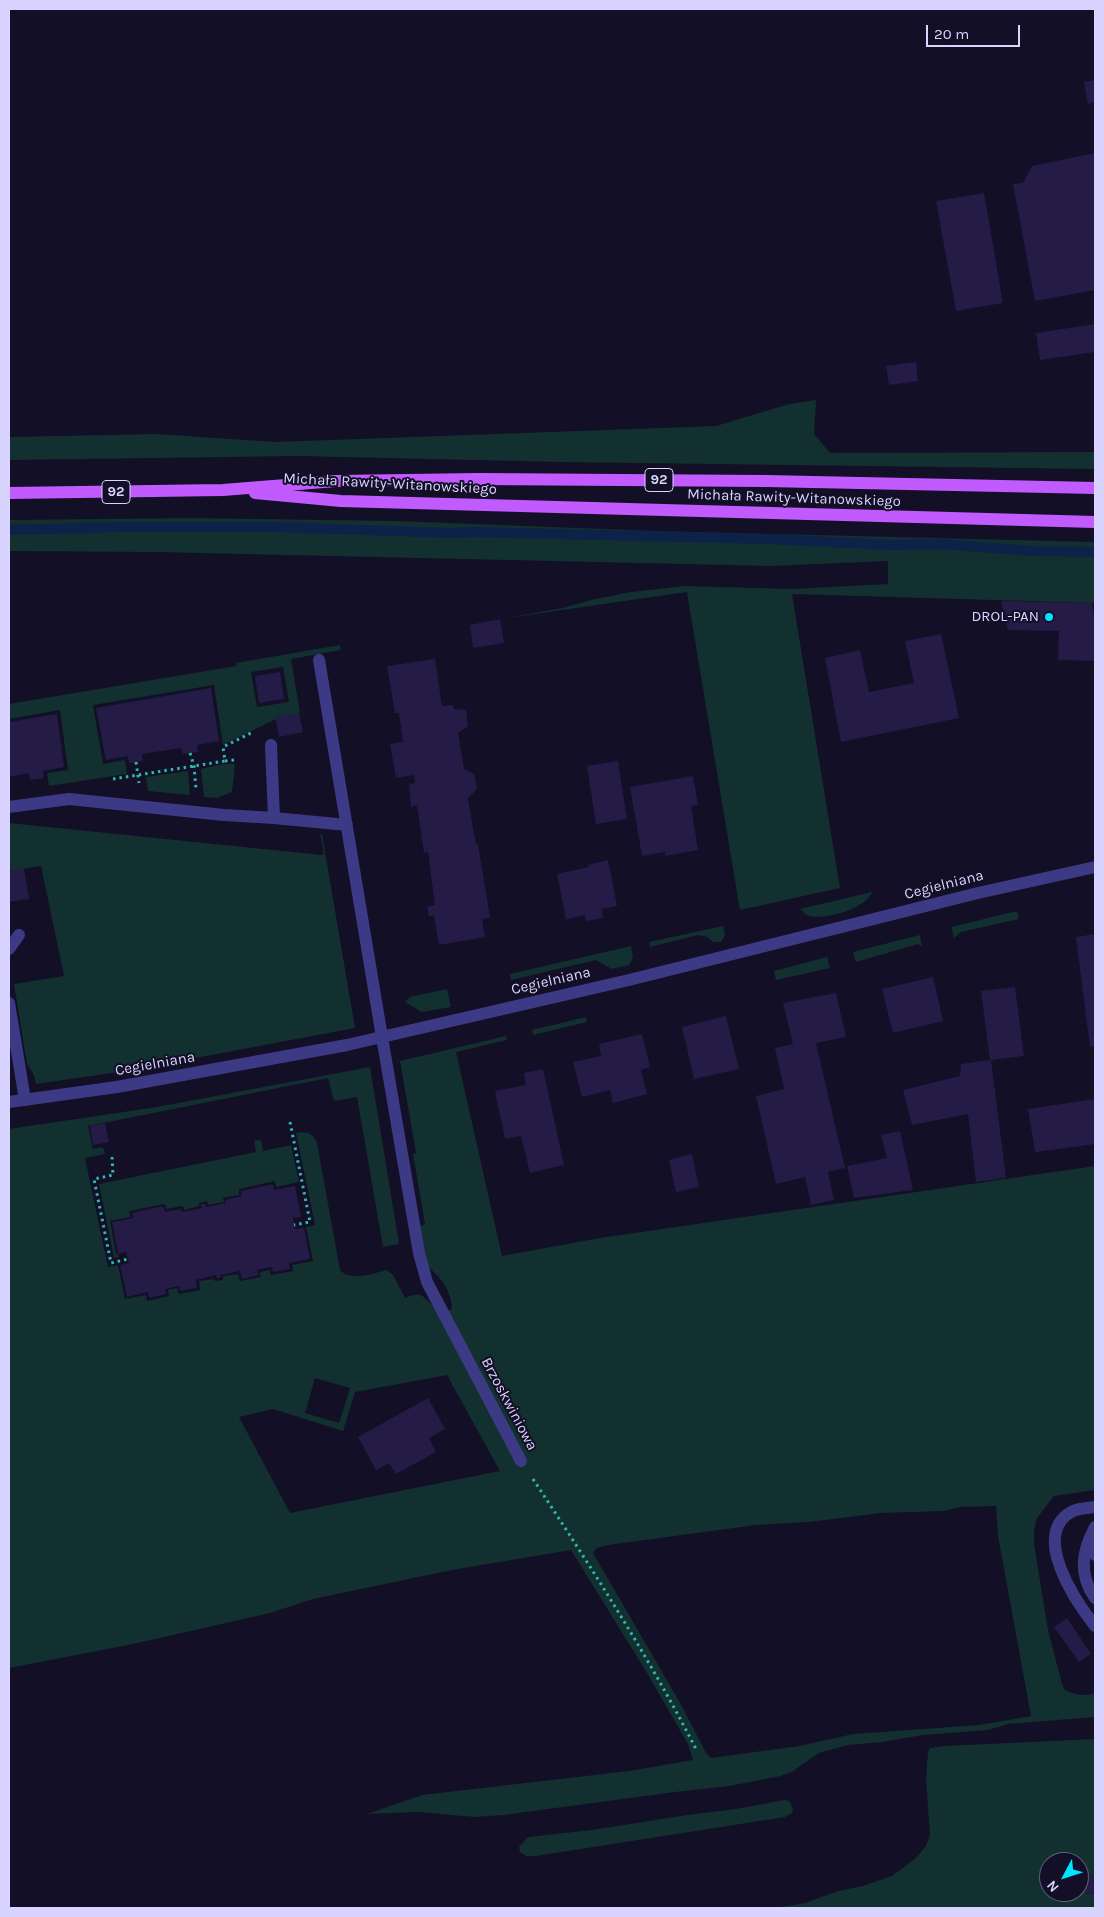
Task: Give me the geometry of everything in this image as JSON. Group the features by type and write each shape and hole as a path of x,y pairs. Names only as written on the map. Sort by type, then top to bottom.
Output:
{"main road":[{"name":"Michała Rawity-Witanowskiego","path":"9,493 222,490 336,480 479,479 766,481 1095,488"},
{"name":"Michała Rawity-Witanowskiego","path":"222,490 341,501 1095,522"}],"street":[{"name":"Brzoskwiniowa","path":"319,660 419,1253 427,1282 522,1461"},
{"path":"271,745 274,818"},
{"path":"9,807 69,799 346,825"},
{"name":"Cegielniana","path":"9,1102 117,1087 347,1045 629,980 978,893 1095,867"},
{"path":"9,949 19,935"},
{"path":"9,1003 24,1100"},
{"path":"1095,1507 1077,1509 1068,1514 1060,1523 1055,1540 1058,1561 1064,1579 1095,1626"},
{"path":"1095,1527 1093,1540 1095,1555"},
{"path":"1095,1527 1087,1543 1083,1558 1084,1574 1095,1598"}],"path":[{"path":"225,761 223,747 256,730"},
{"path":"190,753 194,766 197,791"},
{"path":"112,780 235,760"},
{"path":"136,762 139,784"},
{"path":"290,1122 310,1222 294,1225"},
{"path":"112,1157 113,1175 94,1179 111,1263 128,1259"},
{"name":"Brzoskwiniowa","path":"522,1461 581,1552 647,1660 676,1709 697,1751"}],"green space":[{"path":"816,400 814,434 830,453 1095,452 1095,469 562,462 298,456 9,460 9,437 157,434 275,442 716,426 789,404"},
{"path":"191,518 397,521 656,531 1095,542 1095,603 792,594 840,888 740,910 687,592 500,619 563,608 631,592 685,586 793,589 888,584 888,561 771,566 155,552 9,551 9,520"},
{"path":"340,645 341,650 291,659 300,713 276,719 223,745 214,685 93,705 103,764 125,760 127,774 49,786 47,773 68,770 60,710 9,719 9,704 236,666 236,663","holes":["283,667 289,702 257,707 251,672"]},
{"path":"223,764 235,764 232,792 217,798 204,797 201,769"},
{"path":"188,771 190,795 148,791 146,777"},
{"path":"9,823 322,855 324,854 320,834 322,834 355,1028 126,1071 36,1084 34,1075 27,1064 14,984 64,976 41,866 9,871"},
{"path":"872,892 868,898 854,908 834,915 809,916 800,909"},
{"path":"1017,911 1019,919 961,932 954,938 951,927"},
{"path":"723,926 725,935 721,942 713,942 708,937 698,935 650,947 649,942"},
{"path":"920,935 922,947 918,944 856,962 853,952"},
{"path":"631,946 633,958 629,965 612,969 596,960 511,980 510,974"},
{"path":"827,957 830,968 776,980 774,971"},
{"path":"447,989 451,1007 422,1012 405,1002 410,997"},
{"path":"586,1017 587,1022 533,1035 532,1030"},
{"path":"506,1036 507,1040 456,1052 502,1256 600,1238 1095,1166 1095,1490 1054,1496 1037,1518 1034,1530 1034,1544 1048,1630 1062,1684 1065,1690 1072,1693 1084,1695 1095,1693 1095,1717 1008,1724 988,1730 923,1735 882,1742 848,1745 819,1753 793,1771 781,1776 729,1786 503,1815 475,1817 418,1812 367,1814 422,1795 629,1771 693,1760 688,1744 647,1673 571,1550 452,1570 313,1599 270,1613 133,1644 9,1668 9,1129 157,1107 370,1067 399,1244 383,1247 357,1097 334,1101 328,1078 88,1126 93,1149 103,1147 105,1154 85,1158 108,1267 118,1265 125,1299 146,1295 147,1301 169,1296 168,1290 177,1288 179,1294 200,1290 199,1281 223,1280 223,1276 238,1274 240,1281 261,1277 260,1272 270,1270 271,1275 293,1271 292,1265 313,1261 306,1227 315,1225 296,1133 303,1132 311,1135 317,1143 340,1270 344,1274 356,1276 387,1270 393,1275 405,1298 419,1295 434,1306 445,1311 452,1309 447,1289 439,1277 422,1263 420,1226 425,1224 413,1154 416,1153 400,1061","holes":["447,1375 500,1471 290,1513 239,1417 273,1409 343,1431 355,1392","315,1378 350,1388 339,1423 305,1413","996,1506 998,1536 1031,1716 979,1725 853,1734 799,1746 711,1758 706,1753 683,1708 593,1553 597,1548 608,1545 756,1525 809,1522 881,1513 945,1511 960,1507"]},
{"path":"261,1140 263,1151 291,1145 299,1182 276,1187 275,1181 239,1189 239,1195 223,1198 224,1202 208,1205 207,1201 199,1203 199,1206 184,1210 183,1206 166,1209 165,1204 129,1211 130,1217 110,1221 116,1254 119,1257 114,1258 99,1184 256,1152 254,1141"},
{"path":"1095,1739 1095,1874 1089,1875 1089,1852 1039,1852 1039,1902 1089,1902 1089,1894 1095,1893 1095,1908 775,1908 805,1903 838,1891 863,1886 892,1876 915,1859 926,1846 930,1835 926,1779 930,1748"},
{"path":"784,1800 789,1801 793,1808 792,1813 785,1817 536,1856 526,1856 520,1852 519,1847 528,1837 592,1830"}],"building":[{"path":"1095,80 1095,102 1088,104 1084,82"},
{"path":"1095,153 1095,290 1035,301 1013,184 1023,183 1032,166"},
{"path":"984,193 1003,303 956,311 936,201"},
{"path":"1095,324 1095,352 1040,360 1036,333"},
{"path":"916,362 918,381 889,385 886,366"},
{"path":"1001,601 1092,603 1095,616 1095,661 1058,660 1059,631 1008,630"},
{"path":"500,619 504,643 473,648 470,625"},
{"path":"941,634 959,718 841,742 825,658 860,650 869,692 914,683 905,641"},
{"path":"435,659 442,706 453,705 454,709 466,710 468,726 458,733 464,769 474,774 477,789 468,798 476,845 478,844 490,918 482,919 485,937 439,945 434,916 429,916 427,907 435,905 428,852 424,853 417,805 411,807 409,784 415,783 414,775 396,778 390,744 403,742 399,713 395,713 387,666"},
{"path":"280,672 284,699 259,703 255,676"},
{"path":"211,688 219,741 197,745 198,752 183,754 181,748 142,754 143,761 129,763 128,756 106,760 96,708"},
{"path":"299,713 303,732 279,737 275,717"},
{"path":"57,714 64,767 43,771 44,778 30,780 29,773 9,777 9,722"},
{"path":"618,761 627,819 596,824 587,766"},
{"path":"693,776 698,805 691,806 698,850 665,856 665,852 642,856 630,787"},
{"path":"608,860 617,906 602,909 603,918 586,921 585,915 566,919 557,874 589,867 588,865"},
{"path":"24,868 29,899 9,902 9,871"},
{"path":"1095,934 1095,1046 1090,1047 1076,937"},
{"path":"933,977 943,1021 893,1033 882,989"},
{"path":"1015,987 1024,1056 991,1060 1006,1178 976,1182 968,1114 912,1125 903,1090 960,1076 961,1064 990,1060 981,991"},
{"path":"836,993 846,1037 816,1043 845,1168 828,1172 834,1200 811,1205 805,1177 776,1184 756,1096 784,1089 775,1048 793,1044 783,1003"},
{"path":"726,1016 739,1069 694,1079 682,1027"},
{"path":"642,1034 650,1067 641,1070 647,1094 613,1103 610,1090 582,1097 573,1062 601,1056 599,1044"},
{"path":"543,1069 564,1165 530,1173 521,1136 505,1139 495,1091 526,1085 524,1073"},
{"path":"1095,1099 1095,1144 1035,1152 1028,1109"},
{"path":"105,1123 109,1142 93,1145 90,1126"},
{"path":"900,1131 913,1190 854,1198 847,1166 887,1158 881,1135"},
{"path":"692,1154 699,1187 676,1192 669,1160"},
{"path":"273,1184 274,1190 295,1186 301,1217 293,1218 294,1225 295,1229 304,1228 310,1259 289,1263 290,1269 273,1272 272,1267 257,1270 259,1275 242,1279 240,1271 220,1275 221,1277 218,1278 216,1275 196,1280 197,1288 180,1291 179,1286 165,1289 166,1294 149,1298 148,1292 127,1297 120,1265 129,1263 126,1252 118,1254 112,1222 133,1218 132,1213 163,1206 165,1212 181,1209 182,1212 202,1208 201,1204 205,1204 206,1207 226,1203 225,1200 242,1196 241,1191"},
{"path":"428,1398 445,1429 429,1438 436,1452 396,1474 389,1463 376,1470 358,1437"},
{"path":"1067,1618 1091,1654 1079,1662 1054,1627"},
{"path":"1095,1874 1095,1893 1089,1894 1089,1875"}],"waterway":[{"path":"9,530 123,527 274,527 454,533 769,539 892,545 941,544 1032,551 1095,552"}],"place":[{"name":"DROL-PAN","path":"1049,617"}]}
